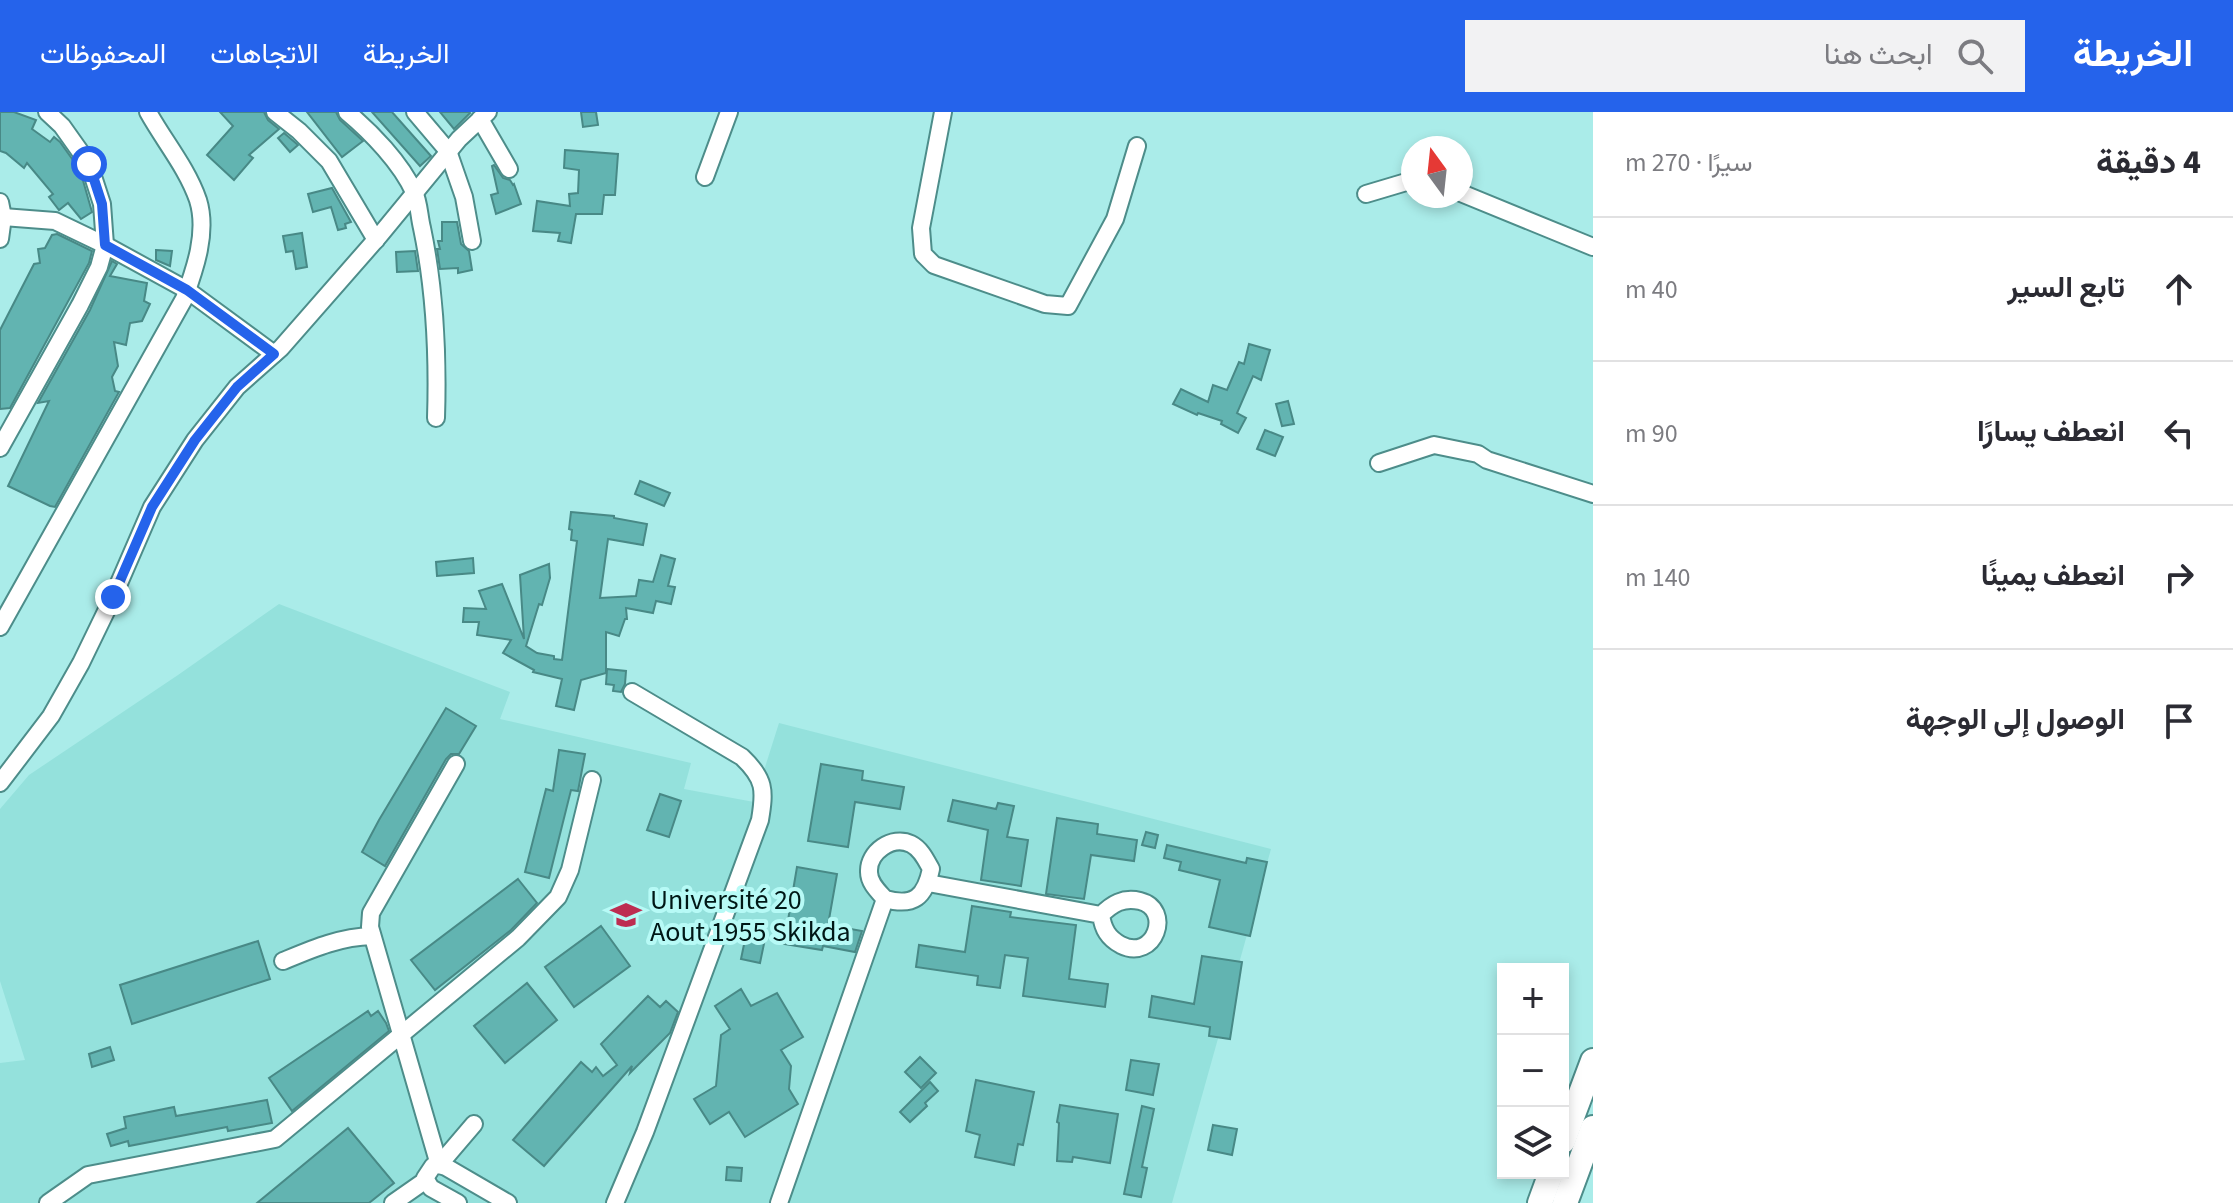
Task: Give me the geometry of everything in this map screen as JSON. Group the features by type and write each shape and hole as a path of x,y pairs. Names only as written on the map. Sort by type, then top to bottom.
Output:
{"highway":[{"path":"1569,1125 1593,1061"},
{"path":"1565,1203 1593,1128"},
{"path":"1540,1203 1549,1179"}],"street":[{"path":"0,448 93,280 105,245 102,204 89,164 62,126 47,112"},
{"path":"0,627 192,279 200,243 198,201 183,169 148,112"},
{"path":"275,112 329,161 376,240"},
{"path":"347,112 390,156 415,193 426,246 438,363 436,418"},
{"path":"415,112 448,151 464,197 472,241"},
{"path":"705,177 729,112"},
{"path":"943,112 921,228 923,254 934,265 1045,304 1068,306 1115,219 1137,146"},
{"path":"0,783 51,716 81,663 152,507 195,440 237,387 274,354 376,240 448,151 484,114 509,169"},
{"path":"1366,194 1401,184"},
{"path":"1473,198 1593,247"},
{"path":"0,239 2,209 55,221 187,290 274,354"},
{"path":"1379,463 1434,445 1478,454 1487,460 1593,494"},
{"path":"615,1203 717,939 760,820 764,799 764,786 756,770 742,757 632,692"},
{"path":"439,1165 370,927 371,913 456,764"},
{"path":"48,1203 88,1175 275,1139 518,938 558,897 570,870 592,780"},
{"path":"900,841 910,843 924,855 931,869 928,883 917,898 901,904 885,899 868,875 870,860 877,851 890,844 900,841"},
{"path":"928,883 1101,915"},
{"path":"779,1203 885,899"},
{"path":"283,961 326,943 349,937 372,936"},
{"path":"439,1165 474,1124"},
{"path":"393,1203 426,1180 433,1166 439,1165 508,1203"},
{"path":"426,1180 431,1188 458,1203"}],"shaded area":[{"name":"Université 20 Aout 1955 Skikda","path":"279,604 510,692 500,719 691,763 684,789 754,802 779,723 1271,849 1172,1203 0,1203 0,1063 25,1060 0,981 0,809 29,775"}],"building":[{"path":"0,112 14,112 36,120 32,129 50,142 54,137 60,142 80,170 92,212 81,219 68,203 59,210 49,197 53,194 27,163 24,168 0,151"},
{"path":"220,112 264,112 279,129 249,155 253,158 234,180 207,155 233,126"},
{"path":"307,112 336,112 340,120 363,141 342,157"},
{"path":"372,112 392,112 431,156 420,166"},
{"path":"440,112 469,112 470,113 454,129"},
{"path":"581,112 596,112 598,125 583,127"},
{"path":"284,133 298,145 290,152 278,138"},
{"path":"565,150 618,154 615,195 604,195 602,214 576,214 571,243 558,241 560,233 533,231 537,201 570,206 569,194 578,193 579,170 564,168"},
{"path":"494,165 503,178 514,184 521,204 496,214 491,195 498,193"},
{"path":"332,188 351,222 345,224 346,228 338,230 331,207 313,212 308,194"},
{"path":"442,222 457,222 461,244 469,251 472,270 458,273 458,268 440,269 437,249 440,249 438,241 442,241"},
{"path":"302,233 307,267 296,269 293,251 286,252 283,236"},
{"path":"57,234 92,251 89,263 10,408 0,409 0,330 34,264 40,263 38,249 45,248 52,235"},
{"path":"156,250 172,251 170,266 156,260"},
{"path":"415,251 418,271 397,272 396,252"},
{"path":"112,261 117,264 110,276 147,283 144,301 150,304 142,321 130,323 126,345 114,342 118,366 112,377 115,391 119,392 55,507 50,506 8,486 49,401 38,403 90,310"},
{"path":"1249,344 1270,350 1261,380 1253,376 1237,413 1246,418 1238,433 1221,424 1222,421 1197,415 1173,404 1181,389 1208,402 1213,385 1227,390 1239,362 1244,364"},
{"path":"1288,401 1294,424 1282,426 1276,404"},
{"path":"1265,430 1283,437 1275,456 1257,449"},
{"path":"640,481 670,493 664,506 635,494"},
{"path":"571,512 614,516 647,524 643,545 608,539 600,598 636,596 639,580 653,582 661,555 675,559 668,586 675,587 671,604 656,601 653,613 626,608 627,619 619,636 606,632 606,673 581,680 574,710 556,706 562,679 533,672 503,653 511,640 477,635 479,622 463,622 464,608 486,609 479,591 502,584 524,639 520,575 549,564 550,578 526,646 537,653 562,660 577,541 571,540"},
{"path":"473,558 474,573 437,576 436,562"},
{"path":"607,669 626,671 621,692 613,691 614,685 606,684"},
{"path":"446,708 476,726 459,754 451,754 446,759 385,866 362,852"},
{"path":"559,750 585,754 578,791 571,790 549,878 525,872 546,789 553,791"},
{"path":"821,764 863,771 862,780 904,787 900,809 855,802 848,847 808,841"},
{"path":"660,794 681,801 669,837 647,830"},
{"path":"953,800 996,809 998,803 1014,806 1007,837 1028,840 1021,886 981,880 988,830 948,821"},
{"path":"1057,818 1098,824 1097,834 1137,840 1134,861 1091,855 1084,899 1046,894"},
{"path":"1146,832 1158,835 1155,848 1142,845"},
{"path":"1167,845 1246,863 1247,858 1267,862 1250,936 1209,927 1220,880 1179,870 1181,862 1164,858"},
{"path":"797,867 837,874 828,925 862,931 855,952 784,944"},
{"path":"518,879 537,903 511,930 435,990 411,960"},
{"path":"972,906 1011,912 1010,917 1076,925 1069,979 1108,984 1105,1007 1023,996 1028,958 1005,955 1000,988 977,985 978,976 916,967 919,945 965,952"},
{"path":"601,926 630,966 574,1007 545,967"},
{"path":"747,930 766,934 760,963 741,959"},
{"path":"258,941 270,979 132,1024 120,985"},
{"path":"1202,956 1242,962 1230,1039 1209,1036 1210,1027 1149,1017 1152,996 1194,1004"},
{"path":"527,983 557,1020 505,1063 474,1026"},
{"path":"741,989 751,1006 777,993 803,1037 781,1050 791,1066 789,1089 798,1104 745,1137 729,1112 710,1124 694,1099 716,1086 721,1035 730,1029 715,1006"},
{"path":"648,996 660,1007 666,1001 678,1012 670,1033 630,1073 632,1066 544,1166 513,1140 581,1062 592,1072 596,1067 603,1076 617,1065 601,1044"},
{"path":"368,1011 371,1016 378,1011 389,1031 292,1111 269,1078"},
{"path":"110,1047 114,1060 92,1067 89,1054"},
{"path":"920,1057 936,1073 921,1088 905,1072"},
{"path":"1131,1060 1159,1064 1153,1095 1126,1090"},
{"path":"976,1080 1034,1092 1023,1145 1018,1144 1014,1165 975,1157 980,1135 966,1131"},
{"path":"930,1082 938,1091 910,1122 900,1112"},
{"path":"267,1100 272,1123 228,1131 227,1127 129,1146 128,1141 111,1146 107,1134 126,1128 124,1117 174,1107 176,1116"},
{"path":"1060,1105 1118,1114 1110,1163 1073,1157 1072,1162 1057,1161"},
{"path":"1142,1106 1154,1109 1142,1167 1147,1168 1141,1197 1124,1194"},
{"path":"1213,1125 1237,1129 1232,1155 1208,1150"},
{"path":"348,1128 394,1183 369,1203 257,1203"},
{"path":"727,1167 742,1168 741,1181 726,1180"}],"place":[{"name":"Université 20 Aout 1955 Skikda","path":"626,915"}],"route":[{"path":"89,164 102,204 105,245 187,290 274,354 237,387 195,440 152,507 113,597"}]}
